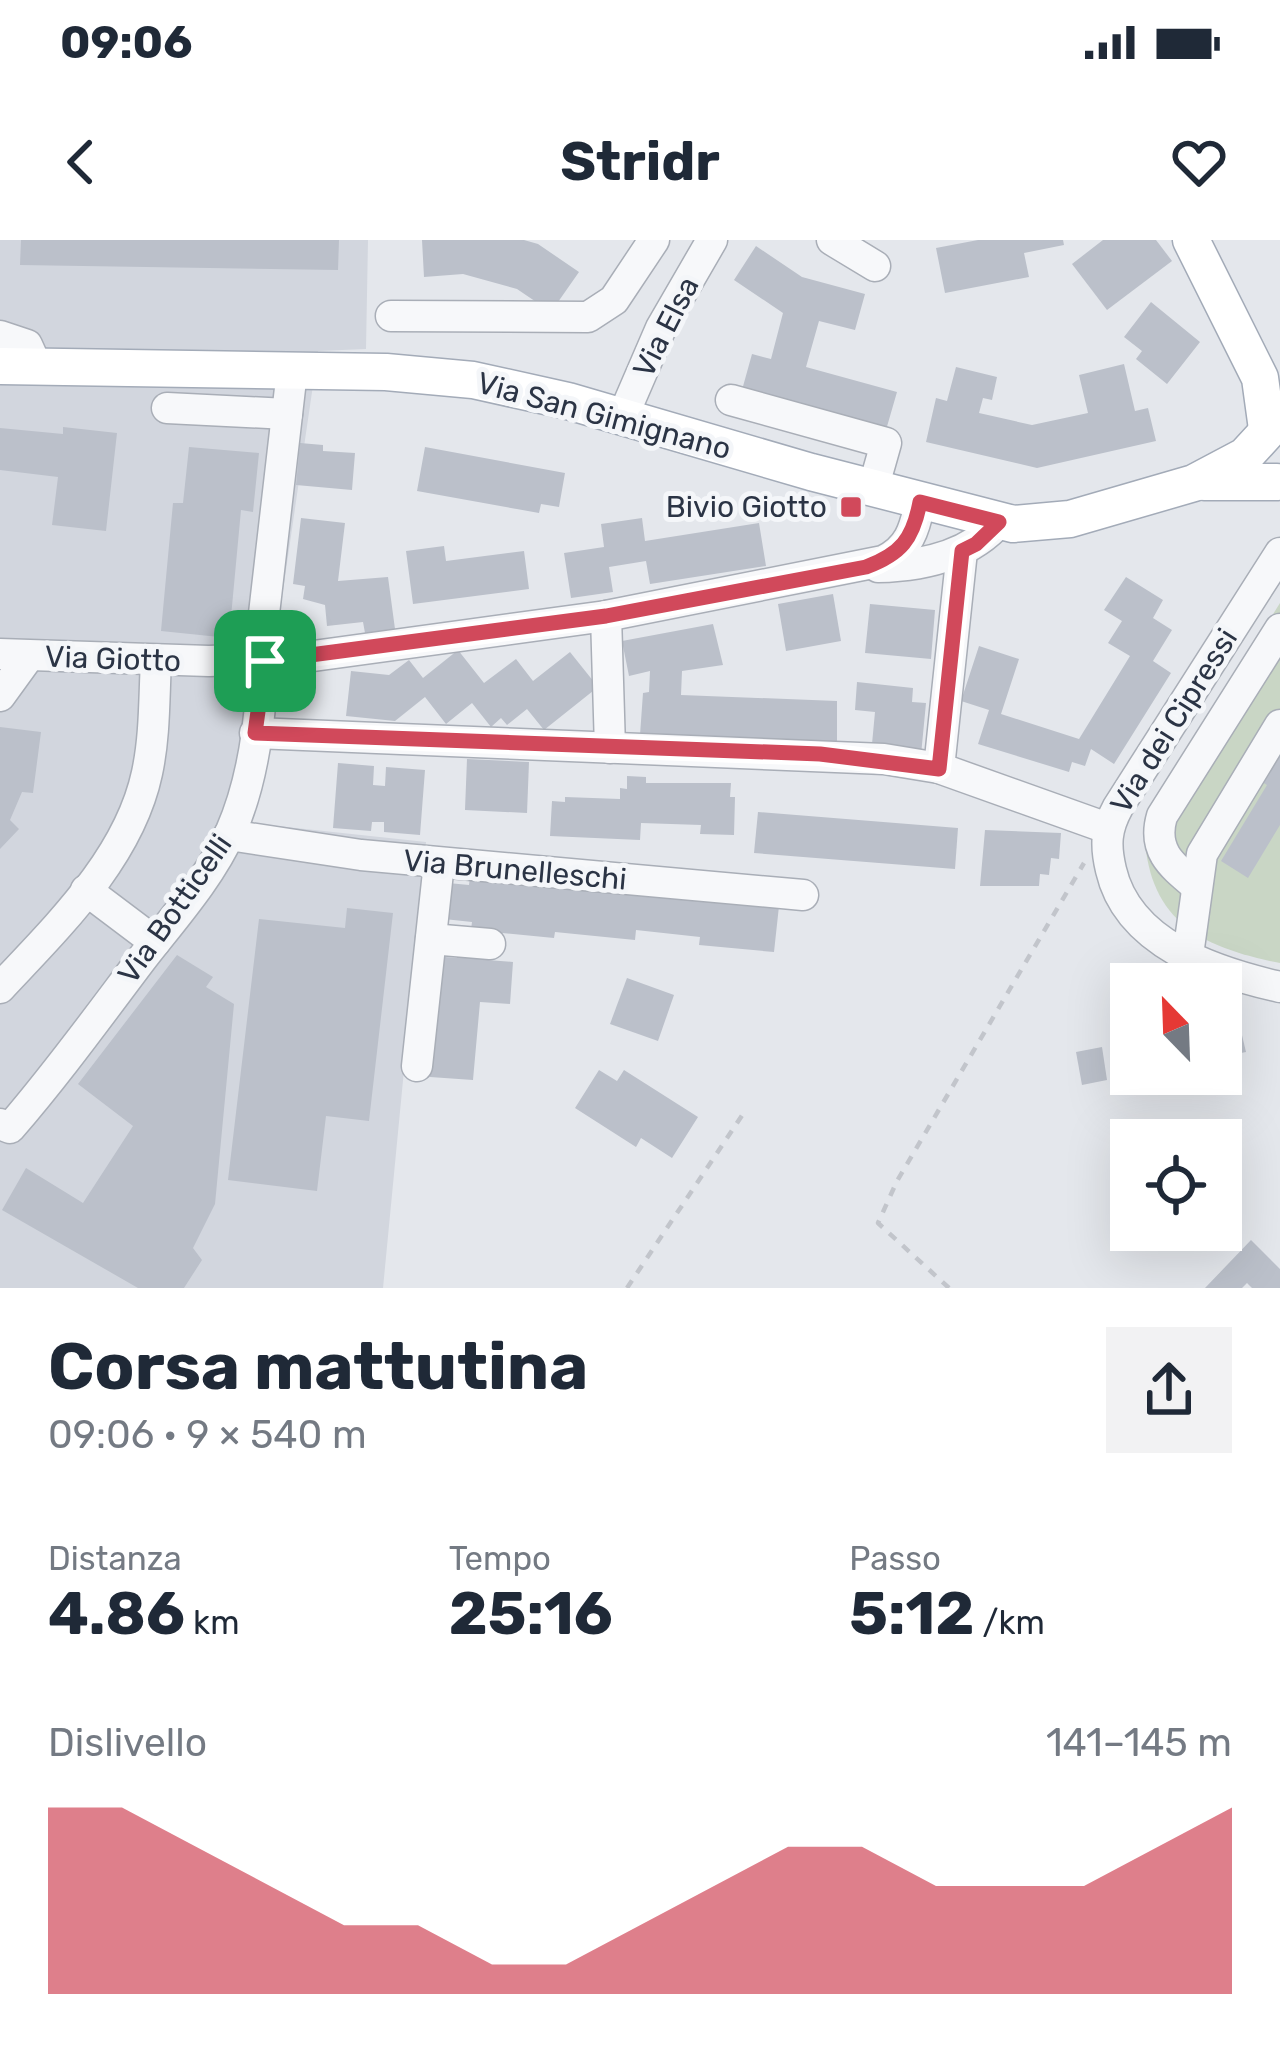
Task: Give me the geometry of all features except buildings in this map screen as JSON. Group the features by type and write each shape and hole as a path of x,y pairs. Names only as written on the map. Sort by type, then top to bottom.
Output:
{"main road":[{"path":"1191,240 1270,386 1270,429"},
{"name":"Via San Gimignano","path":"0,366 292,370 458,378 623,416 999,522 1070,519 1194,483 1230,479 1279,483"},
{"name":"Via San Gimignano","path":"1194,483 1245,456 1270,429"},
{"name":"Via San Gimignano","path":"1270,429 1262,463 1279,483"}],"street":[{"name":"Via Elsa","path":"623,416 654,343 712,240"},
{"path":"832,240 875,266"},
{"path":"391,316 582,319 609,306 646,252 682,290"},
{"path":"0,336 22,341 38,367"},
{"name":"Via Botticelli","path":"5,1126 155,942 229,835 255,733 265,661 262,631 292,370"},
{"path":"731,400 886,443 873,490"},
{"path":"166,407 287,414"},
{"name":"Via Giotto","path":"866,567 903,548 915,528 920,502"},
{"name":"Via Giotto","path":"14,655 265,661 606,616 866,567 910,564 962,551 999,522"},
{"path":"939,769 962,551"},
{"name":"Via dei Cipressi","path":"1107,828 1280,553"},
{"path":"606,616 610,748"},
{"path":"1195,885 1164,856 1160,824 1280,629"},
{"path":"0,696 14,655"},
{"path":"0,988 86,890 127,829 145,783 156,660"},
{"path":"1188,955 1195,885 1206,844 1280,725"},
{"path":"255,733 847,756 939,769 1107,828 1111,872 1125,908 1146,931 1188,955 1280,987"},
{"name":"Via Brunelleschi","path":"229,835 306,849 802,896"},
{"path":"417,1066 439,863"},
{"path":"86,890 155,942"},
{"path":"431,939 490,944"}],"path":[{"path":"950,1288 878,1223 897,1180 1107,828"},
{"path":"627,1288 745,1111"}],"shaded area":[{"path":"0,240 368,240 366,349 318,351 249,823 426,842 383,1288 0,1288"}],"green space":[{"path":"1280,603 1280,963 1222,947 1179,921 1153,880 1144,820"}],"place":[{"name":"Bivio Giotto","path":"851,507"}],"route":[{"path":"920,502 999,522 962,551 939,769 820,754 255,733 265,661 606,616 866,567 903,548 915,528 920,502"}]}
